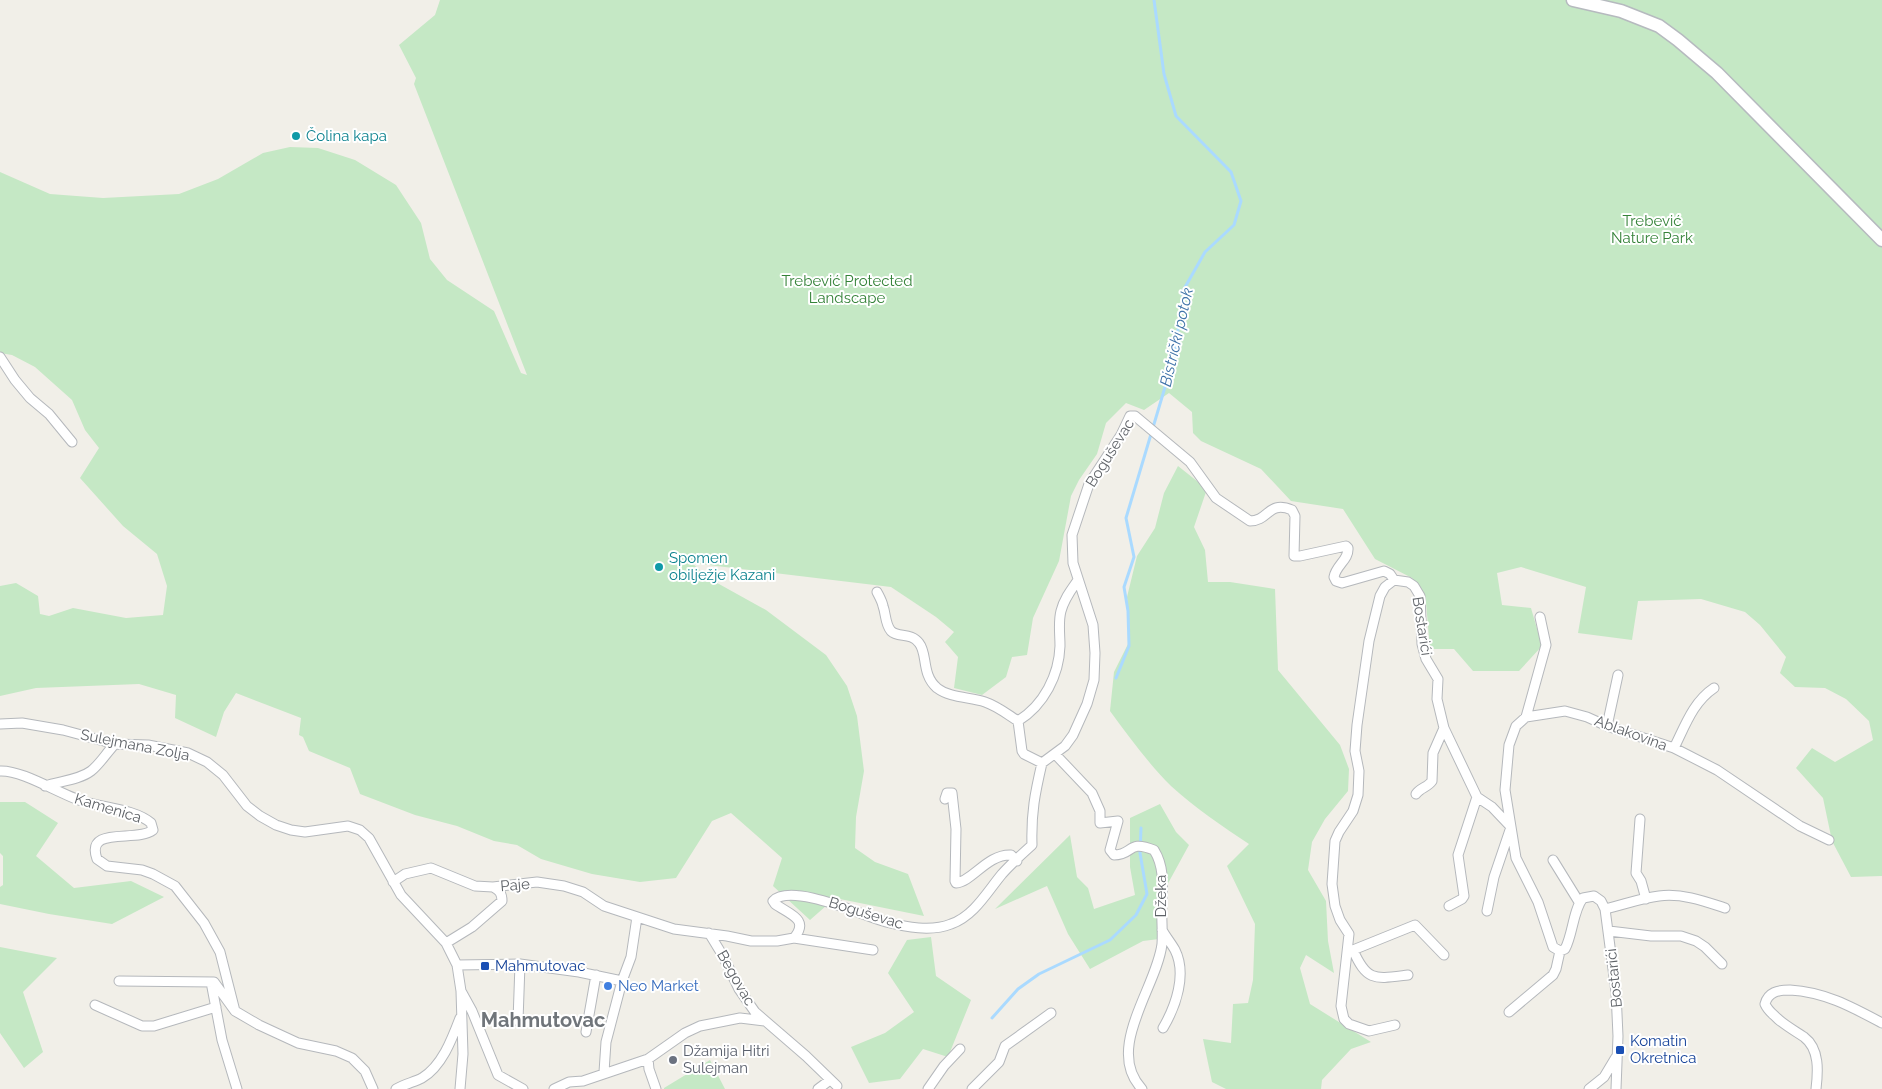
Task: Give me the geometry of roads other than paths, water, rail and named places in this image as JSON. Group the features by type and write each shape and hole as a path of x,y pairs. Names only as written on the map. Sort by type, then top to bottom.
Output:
{"main road":[{"path":"1573,0 1621,11 1659,26 1678,40 1717,73 1882,240"}],"street":[{"path":"0,357 14,380 30,398 49,414 72,442"},
{"name":"Boguševac","path":"794,938 800,930 800,925 793,916 774,904 773,901 780,896 796,895 820,899 888,922 911,927 931,928 951,924 970,913 1005,871 1032,845 1032,811 1042,763 1065,746 1074,735 1087,704 1094,680 1093,625 1074,563 1072,535 1089,484 1130,416 1135,416 1146,424 1190,462 1216,498 1250,521 1256,520 1276,507 1292,510 1295,516 1294,554 1296,556 1307,555"},
{"name":"Bostarići","path":"1307,555 1346,546 1348,553 1335,570 1334,577 1336,580 1342,583 1384,571 1390,574 1394,580 1408,582 1414,586 1420,596 1422,644 1426,658 1438,679 1436,700 1444,728 1477,797 1492,807 1511,827"},
{"path":"1018,721 1033,709 1055,676 1059,662 1060,613 1064,600 1078,580"},
{"path":"1394,580 1380,596 1364,667 1355,751 1359,771 1358,795 1353,811 1339,832 1334,849 1332,884 1335,906 1340,920 1349,934 1350,951 1340,1006 1344,1020 1369,1031 1395,1025"},
{"path":"877,592 884,607 885,618 892,632 909,635 919,643 924,668 936,687 946,694 987,702 1018,721"},
{"path":"1540,617 1546,645 1526,717 1516,726 1509,745 1504,790 1516,858 1538,902 1551,943 1556,950 1560,951"},
{"path":"1607,726 1618,675"},
{"path":"1674,748 1694,708 1714,688"},
{"name":"Ablakovina","path":"1526,717 1565,711 1674,748 1717,770 1800,826 1829,840"},
{"path":"1018,721 1022,751 1024,754 1042,763"},
{"name":"Sulejmana Zolja","path":"0,724 22,723 63,730 115,744 148,745 188,753 207,762 222,775 248,806 260,816 290,830 305,832 348,826 360,830 369,838 393,882"},
{"path":"1416,794 1432,781 1433,753 1444,728"},
{"path":"45,786 92,771 115,744"},
{"name":"Džeka","path":"1054,754 1092,793 1100,811 1100,823 1118,821 1110,850 1111,853 1121,855 1140,845 1154,850 1160,862 1162,875 1162,944 1131,1034 1129,1056 1130,1068 1134,1079 1142,1089"},
{"name":"Kamenica","path":"0,771 10,772 83,802 141,816 151,824 153,830 145,834 101,840 96,845 97,859 107,866 142,870 174,886 204,922 220,952 235,1011"},
{"path":"945,799 948,793 952,793 956,829 956,883 962,882 986,863 1001,856 1011,855 1017,861"},
{"path":"1449,906 1462,900 1464,896 1458,855 1477,797"},
{"path":"1640,819 1636,873 1641,881 1646,899"},
{"path":"1487,911 1494,877 1511,827"},
{"path":"1553,860 1579,902"},
{"name":"Paje","path":"393,882 405,874 431,868 475,886 493,887 529,882 564,886 584,892 604,906 674,929 751,941 777,941 794,938 873,950"},
{"path":"393,882 414,909 446,943 456,966 461,991 463,1054 460,1089"},
{"path":"446,943 472,927 502,901 502,896 493,887"},
{"path":"1560,951 1565,949 1567,944 1579,902 1587,896 1594,896 1601,901 1605,909 1659,896 1676,896 1700,900 1725,908"},
{"name":"Bostarići","path":"1605,909 1616,992 1618,1036 1616,1089"},
{"path":"604,1072 606,1042 622,980 631,956 637,917"},
{"path":"1350,951 1415,925 1444,954"},
{"path":"1161,930 1175,950 1180,969 1179,987 1163,1028"},
{"path":"1609,931 1651,936 1681,936 1696,941 1705,947 1722,964"},
{"name":"Begovac","path":"709,933 718,946 746,1000 765,1021 806,1056 833,1083 818,1089"},
{"path":"1350,951 1362,968 1372,976 1380,979 1408,976"},
{"path":"1509,1012 1553,975 1560,951"},
{"path":"456,966 520,964 596,974 622,980"},
{"path":"518,1021 520,964"},
{"path":"586,1032 596,974"},
{"path":"119,981 211,982 217,985 235,1011 298,1043 336,1051 352,1058 365,1072 373,1089"},
{"path":"211,982 224,1045 237,1089"},
{"path":"1816,1089 1818,1068 1812,1047 1806,1038 1794,1032 1768,1011 1766,1004 1771,994 1779,990 1804,991 1823,995 1845,1003 1882,1023"},
{"path":"461,991 472,1011 498,1074 523,1089"},
{"path":"95,1005 142,1026 154,1026 216,1007"},
{"path":"972,1089 996,1066 1005,1046 1051,1013"},
{"path":"396,1089 422,1078 434,1068 452,1040 461,1016"},
{"path":"554,1089 569,1082 583,1081 604,1072 620,1069 648,1059 685,1033 700,1026 740,1018 765,1021"},
{"path":"928,1089 944,1066 960,1049"},
{"path":"1590,1089 1604,1077 1616,1057"},
{"path":"648,1059 649,1069 656,1089"}],"waterway":[{"name":"Bistrički potok","path":"1116,678 1129,646 1128,611 1124,587 1134,557 1126,518 1174,357 1184,289 1205,252 1234,225 1241,201 1231,172 1176,116 1164,74 1154,0"},
{"name":"Bistrički potok","path":"992,1018 1018,989 1039,974 1110,940 1136,915 1147,894 1140,853 1141,828"}],"place":[{"name":"Čolina kapa","path":"296,136"},
{"name":"Spomen obilježje Kazani","path":"659,567"},
{"name":"Mahmutovac","path":"485,966"},
{"name":"Neo Market","path":"608,986"},
{"name":"Komatin Okretnica","path":"1620,1050"},
{"name":"Džamija Hitri Sulejman","path":"673,1060"}],"district":[{"name":"Mahmutovac","path":"543,1020"}],"park label":[{"name":"Trebević Nature Park","path":"1652,230"},
{"name":"Trebević Protected Landscape","path":"847,290"}]}
